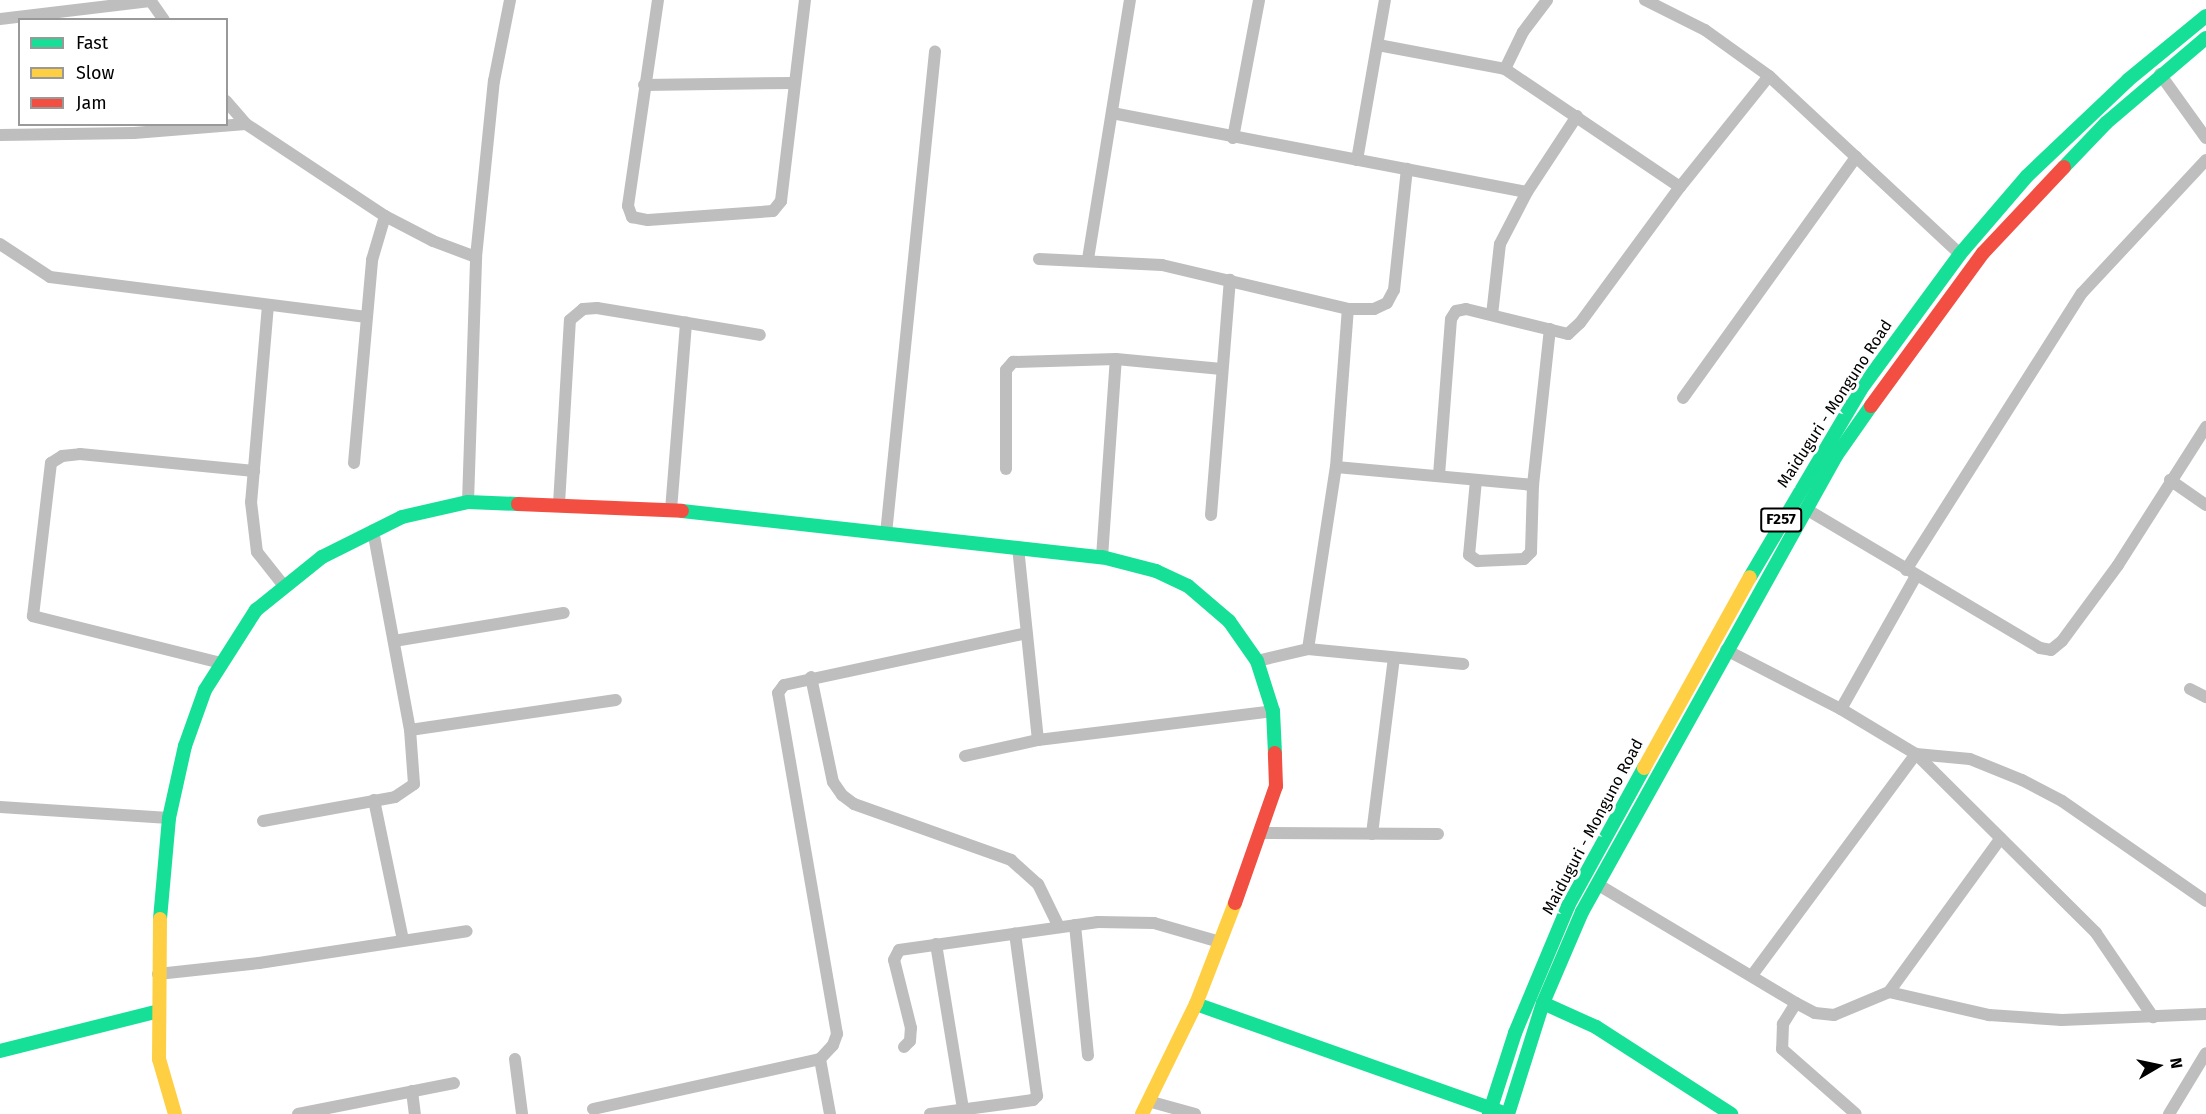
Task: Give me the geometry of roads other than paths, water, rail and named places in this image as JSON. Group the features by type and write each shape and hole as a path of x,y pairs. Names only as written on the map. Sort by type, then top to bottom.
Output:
{"street":[{"path":"0,19 150,0 163,18"},
{"path":"468,502 476,257 494,81 510,0"},
{"path":"658,0 628,206 632,217 648,220 773,211 781,201 805,0"},
{"path":"1088,259 1130,0"},
{"path":"1233,138 1259,0"},
{"path":"1357,160 1384,0"},
{"path":"1505,69 1523,32 1547,0"},
{"path":"1645,0 1705,30 1769,76 1960,254"},
{"name":"Maiduguri - Monguno Road","path":"1490,1111 1515,1033 1568,906 1615,816 1789,505 1861,390 1960,254 2070,135 2206,16"},
{"name":"Maiduguri - Monguno Road","path":"1507,1114 1543,1003 1598,884 1806,509 1881,390 1983,253 2098,131 2160,74 2206,38"},
{"path":"1378,45 1505,69 1680,187"},
{"path":"886,534 935,51"},
{"path":"2160,74 2206,138"},
{"path":"1439,475 1451,318 1456,312 1466,309 1568,334 1580,323 1680,187 1769,76"},
{"path":"644,85 794,83"},
{"path":"228,102 246,124 385,216 433,241 476,257"},
{"path":"1112,112 1233,138 1527,192"},
{"path":"1492,315 1500,244 1527,192 1577,116"},
{"path":"228,125 246,124"},
{"path":"0,135 134,133 221,126"},
{"path":"1683,398 1856,157"},
{"path":"1841,709 1911,573 2082,293 2206,160"},
{"path":"1039,259 1088,259 1162,266 1348,309 1374,309 1387,303 1394,290 1407,169"},
{"path":"354,463 372,260 385,216"},
{"path":"0,244 50,277 366,317"},
{"path":"1211,515 1230,280"},
{"path":"268,305 251,502 257,552 284,586"},
{"path":"559,504 570,320 583,309 597,308 760,335"},
{"path":"1308,649 1336,468 1348,309"},
{"path":"672,510 686,323"},
{"path":"1476,480 1469,555 1478,561 1510,562 1524,559 1531,552 1533,485 1550,329"},
{"path":"1006,469 1006,370 1013,362 1116,359 1222,369"},
{"path":"1102,557 1116,359"},
{"path":"1806,509 2040,648 2051,650 2062,641 2118,565 2170,480 2206,427"},
{"path":"220,663 33,616 40,532 51,463 62,456 80,454 254,471"},
{"path":"1336,468 1439,475 1533,485"},
{"path":"2170,480 2206,505"},
{"path":"175,1114 159,1059 158,974 169,818 185,746 205,690 220,663 256,610 322,556 402,517 468,502 672,510 1018,547 1102,557 1156,571 1188,586 1229,621 1257,661 1273,711 1276,786 1262,833 1196,1004 1145,1108 1195,1114"},
{"path":"263,821 395,797 414,784 410,729 373,530"},
{"path":"1018,547 1038,740"},
{"path":"394,641 564,613"},
{"path":"593,1109 820,1059 833,1046 837,1034 778,693 784,685 811,677 1026,633"},
{"path":"1257,661 1308,649 1463,664"},
{"path":"1726,650 1841,709 1916,754 2096,933 2153,1017"},
{"path":"1372,834 1394,658"},
{"path":"811,677 833,782 842,795 854,804 1011,860 1038,884 1059,927"},
{"path":"2190,689 2206,697"},
{"path":"410,729 616,700"},
{"path":"965,756 1038,740 1273,711"},
{"path":"1916,754 1970,759 2022,780 2062,801 2206,901"},
{"path":"1753,974 1916,754"},
{"path":"374,801 403,940"},
{"path":"0,807 169,818"},
{"path":"1262,833 1438,834"},
{"path":"1598,884 1753,974 1796,1003 1815,1013 1834,1015 1889,992 2001,838"},
{"path":"904,1047 910,1041 911,1028 895,953 936,944 1075,925 1154,924 1220,942"},
{"path":"1075,925 1088,1055"},
{"path":"158,974 260,963 467,931"},
{"path":"932,1114 1033,1100 1037,1096 1015,933"},
{"path":"936,944 963,1109"},
{"path":"1889,992 1989,1015 2062,1020 2206,1014"},
{"path":"1543,1003 1596,1027 1731,1114"},
{"path":"1796,1003 1783,1024 1782,1049 1856,1114"},
{"path":"1196,1004 1490,1111 1507,1114"},
{"path":"0,1051 159,1011"},
{"path":"2169,1114 2206,1053"},
{"path":"515,1059 522,1114"},
{"path":"820,1059 830,1114"},
{"path":"298,1114 453,1083"},
{"path":"412,1091 415,1114"}]}
